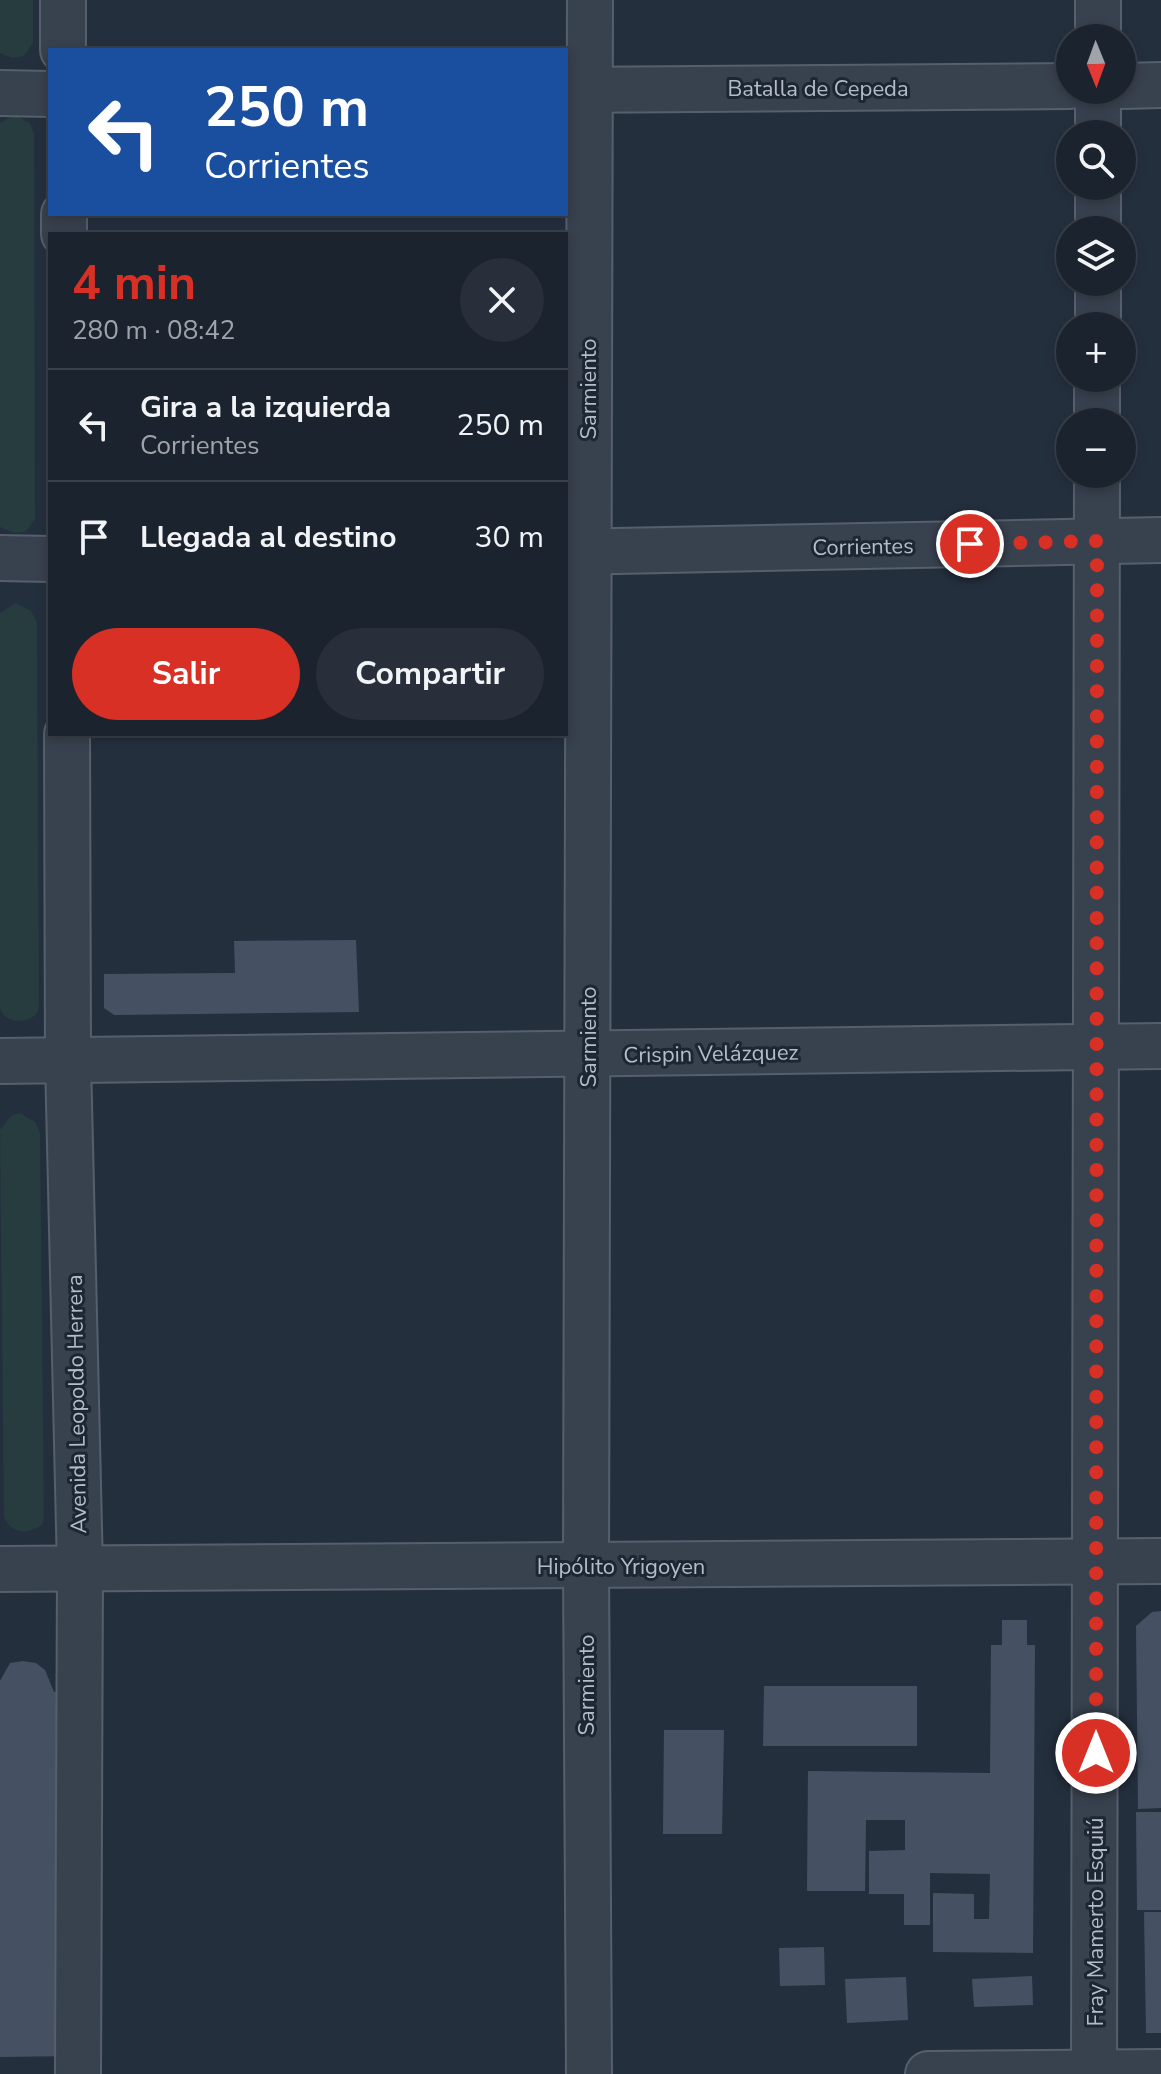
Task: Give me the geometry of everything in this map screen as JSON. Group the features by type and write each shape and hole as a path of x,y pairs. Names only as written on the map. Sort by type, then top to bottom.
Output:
{"street":[{"path":"63,0 63,48"},
{"name":"Sarmiento","path":"589,2074 586,1566 588,1054 577,552 578,90 590,0"},
{"path":"1098,0 1098,24"},
{"path":"1136,86 1161,85"},
{"name":"Batalla de Cepeda","path":"578,90 1056,86"},
{"path":"0,93 48,94"},
{"name":"Fray Mamerto Esquiú","path":"1094,2073 1097,488"},
{"name":"Corrientes","path":"577,552 1161,540"},
{"path":"0,558 48,559"},
{"name":"Avenida Leopoldo Herrera","path":"67,736 68,1060 80,1570 78,2074"},
{"name":"Crispin Velázquez","path":"0,1061 1161,1046"},
{"name":"Hipólito Yrigoyen","path":"0,1569 1161,1561"},
{"path":"928,2074 1161,2072"}],"green space":[{"path":"0,0 33,0 33,43 24,56 13,58 0,53"},
{"path":"14,115 30,123 34,135 35,519 25,532 15,533 0,527 0,123"},
{"path":"16,603 31,611 37,623 39,1007 36,1015 16,1021 7,1018 0,1009 0,613"},
{"path":"20,1113 35,1122 40,1133 44,1517 42,1525 25,1531 11,1527 4,1517 0,1130 11,1116"}],"building":[{"path":"356,940 359,1012 114,1015 104,1008 104,974 235,973 234,941"},
{"path":"1161,1611 1161,1808 1138,1809 1136,1626 1152,1612"},
{"path":"1002,1620 1027,1620 1027,1645 1035,1645 1033,1953 933,1952 933,1893 974,1894 974,1919 989,1919 990,1874 930,1873 930,1925 904,1925 904,1894 869,1894 869,1851 905,1850 905,1820 866,1820 865,1891 807,1891 808,1771 990,1773 991,1645 1002,1645"},
{"path":"10,1663 36,1663 45,1670 54,1692 69,1691 73,2056 0,2057 0,1681"},
{"path":"764,1686 917,1686 917,1746 763,1746"},
{"path":"664,1730 724,1730 722,1834 663,1834"},
{"path":"1136,1812 1161,1812 1161,1910 1137,1910"},
{"path":"1144,1912 1161,1912 1161,2033 1146,2033"},
{"path":"824,1947 825,1985 780,1986 779,1948"},
{"path":"1032,1976 1033,2005 974,2007 972,1979"},
{"path":"906,1977 908,2020 847,2023 845,1979"}],"route":[{"path":"970,544 1097,541 1096,1753"}]}
